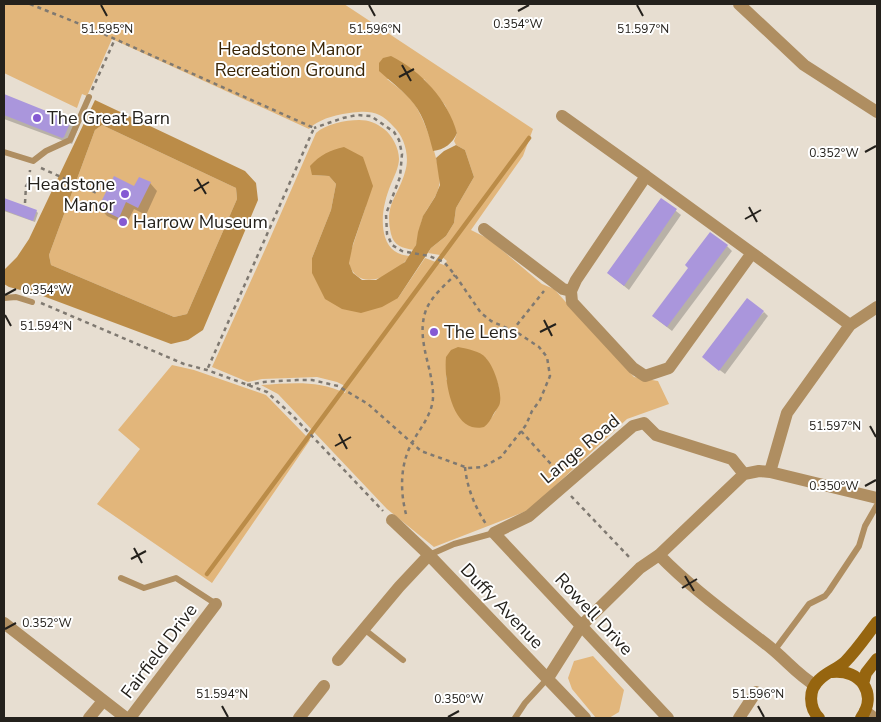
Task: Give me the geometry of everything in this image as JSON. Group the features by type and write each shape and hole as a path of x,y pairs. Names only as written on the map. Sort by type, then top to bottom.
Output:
{"street":[{"path":"740,4 804,66 877,112"},
{"path":"562,116 850,325"},
{"path":"646,176 576,280 571,291 572,302 632,368 645,376 669,368 752,253"},
{"path":"484,229 562,289 571,291"},
{"path":"770,472 787,413 850,325 877,307"},
{"name":"Lange Road","path":"491,530 529,516 633,426 644,424 656,435 732,459 744,474"},
{"path":"548,678 581,626 640,568 659,555 744,474 759,471 770,472 877,498"},
{"name":"Duffy Avenue","path":"392,520 429,555 585,718"},
{"name":"Rowell Drive","path":"491,530 668,718"},
{"path":"338,660 429,555"},
{"path":"659,555 675,572 815,685"},
{"name":"Fairfield Drive","path":"128,718 216,604"},
{"path":"817,717 813,710 811,699 815,685 825,675 832,672 845,661 877,622"},
{"path":"4,623 128,718"},
{"path":"863,684 866,673 877,660"},
{"path":"832,672 842,671 858,677 866,688 868,699 867,716"},
{"path":"299,718 324,686"},
{"path":"739,718 756,692"},
{"path":"89,718 104,701"}],"lane":[{"path":"4,152 33,161 46,151 70,140 89,97"},
{"path":"4,298 16,297 32,302"},
{"path":"774,651 809,604 825,596 829,591 859,546 865,526 877,505"},
{"path":"429,555 491,530"},
{"path":"121,578 144,588 176,578 216,604"},
{"path":"364,629 403,660"},
{"path":"515,718 525,703 548,678"}],"path":[{"path":"30,4 115,39 314,128 357,115 371,116 394,132 400,140 402,164 400,177 386,214 388,234 392,245 402,251 430,256 444,262 480,313 491,321 535,343 547,357 550,376 540,400 521,432 501,457 483,467 466,467 428,454 368,404 338,386 312,380 264,382 247,385"},
{"path":"89,97 115,39"},
{"path":"207,370 314,128"},
{"path":"25,203 26,186 29,182 30,167 33,161 41,168 99,194"},
{"path":"406,516 402,486 404,465 412,442 430,410 432,398 432,385 424,349 423,328 425,311 435,296 455,275"},
{"path":"512,331 549,285"},
{"path":"32,302 40,302 184,364 207,370 267,392 287,410 392,520"},
{"path":"521,432 563,477"},
{"path":"466,467 468,483 476,508 491,530"},
{"path":"567,492 640,568"}],"green space":[{"name":"Headstone Manor Recreation Ground","path":"4,4 344,4 533,129 523,156 471,230 489,239 542,284 554,289 634,377 658,381 669,404 627,419 529,510 434,547 387,509 278,394 261,385 314,384 345,393 347,387 337,382 317,377 262,379 248,382 212,367 316,133 325,127 348,121 366,121 381,127 392,138 398,151 399,162 385,204 383,217 384,231 387,242 392,248 398,253 410,256 393,271 377,279 363,279 356,275 350,267 349,257 366,206 363,157 312,175 329,176 336,184 331,210 312,258 398,298 425,258 444,265 447,261 440,255 428,253 431,248 446,236 454,223 456,208 474,177 465,150 456,145 454,141 457,133 445,105 424,79 387,79 406,94 419,112 436,157 440,178 438,190 423,217 414,250 399,246 394,241 389,224 389,215 393,201 405,172 407,154 405,147 397,131 386,119 374,113 364,112 339,115 320,121 309,129 112,39 87,96 82,94 77,108 4,73","holes":["446,357 486,358 498,385 499,402 491,418 483,427 446,379"]},
{"path":"102,125 236,188 237,199 187,314 174,317 51,265 49,255 95,130"},
{"path":"172,365 194,370 266,395 310,440 212,583 97,504 140,449 118,430"},
{"path":"593,656 624,690 619,712 609,718 596,718 572,689 568,678 574,661"}],"shaded area":[{"path":"391,56 423,78 447,109 457,133 453,140 444,148 433,151 426,126 418,109 406,95 379,71 379,63 383,58"},
{"path":"95,100 245,171 256,183 258,200 203,330 188,340 171,344 43,296 4,284 4,270 17,257 29,239","holes":["102,125 236,188 237,199 187,314 174,317 51,265 49,255 95,130"]},
{"path":"456,145 465,150 474,177 456,208 454,223 446,236 431,248 398,298 382,307 361,313 342,309 325,299 312,273 312,258 331,210 336,184 329,176 312,175 310,166 326,154 344,147 363,157 373,186 353,244 349,263 353,273 362,280 376,280 405,262 416,245 423,216 440,185 436,158 444,151"},
{"path":"458,347 474,351 483,356 489,362 497,379 500,391 500,404 484,427 472,427 464,423 458,416 450,397 446,375 446,357 451,350"}],"building":[{"name":"The Great Barn","path":"4,94 71,121 64,137 62,138 4,115"},
{"name":"Headstone Manor","path":"114,176 134,186 139,177 151,182 138,208 126,202 119,218 98,208"},
{"path":"4,198 37,210 33,221 4,210"},
{"path":"661,198 677,209 624,286 607,273"},
{"path":"710,232 728,245 667,327 652,316 688,268 685,265"},
{"path":"747,298 764,311 719,371 702,357"}],"waterway":[{"path":"207,574 529,138"}],"place":[{"name":"The Great Barn","path":"37,118"},
{"name":"Headstone Manor","path":"125,194"},
{"name":"Harrow Museum","path":"123,222"},
{"name":"The Lens","path":"434,332"}]}
